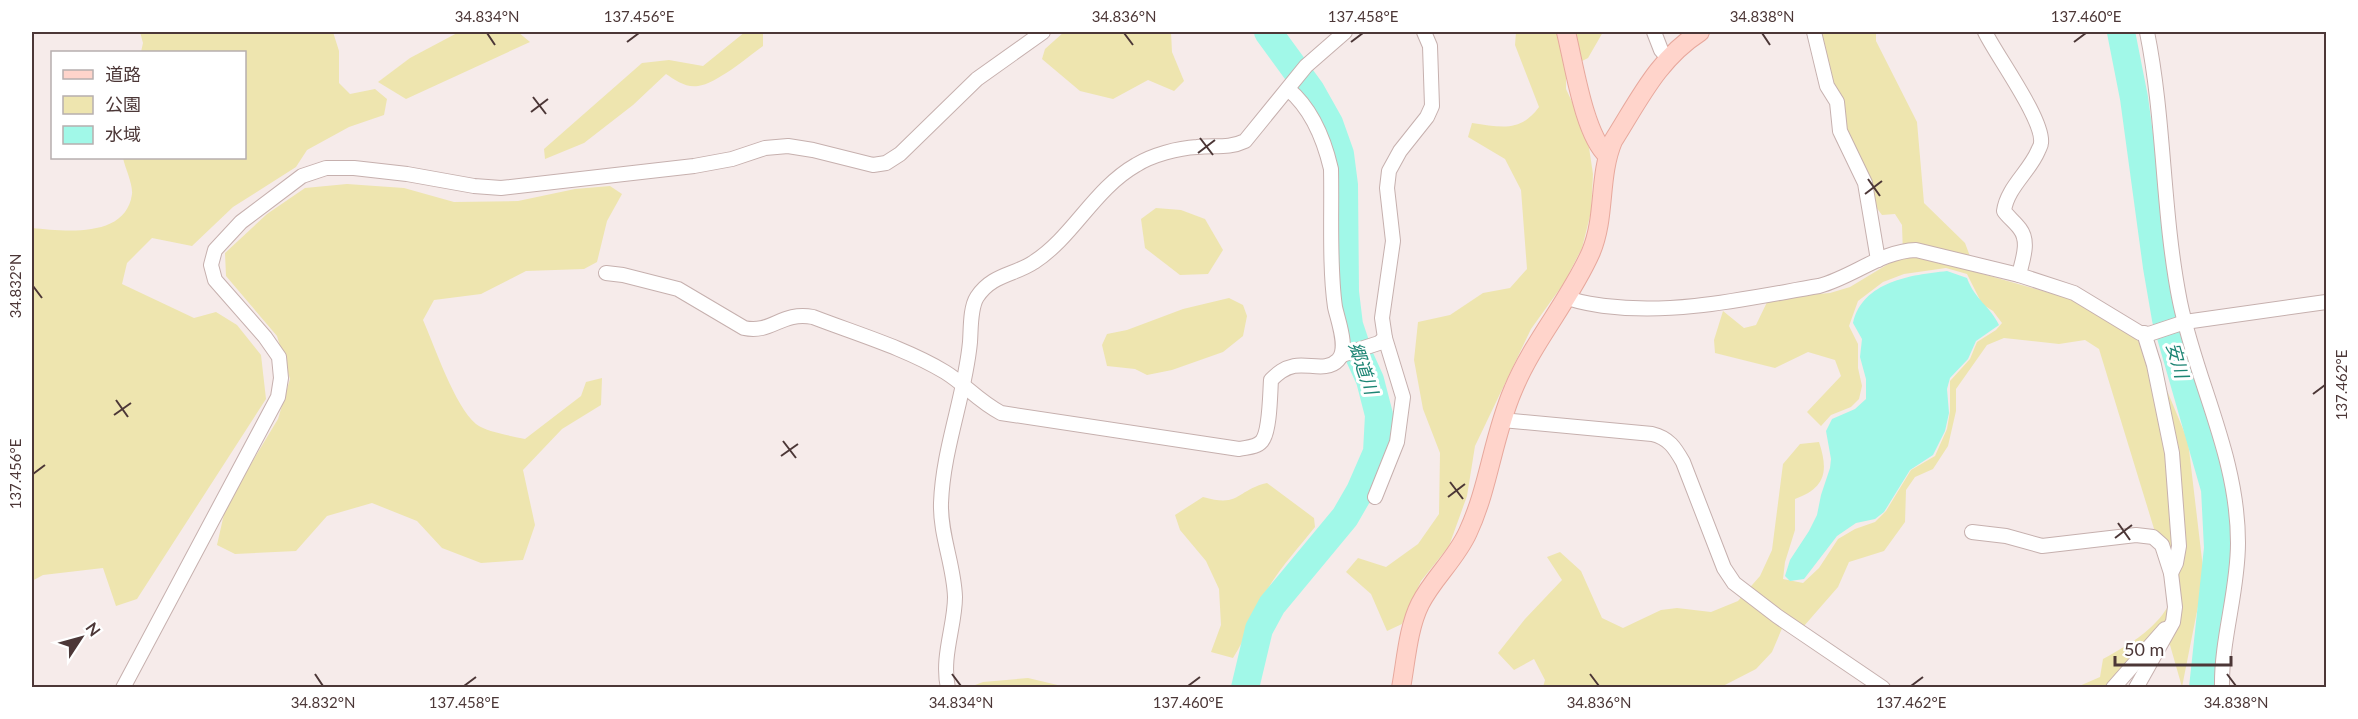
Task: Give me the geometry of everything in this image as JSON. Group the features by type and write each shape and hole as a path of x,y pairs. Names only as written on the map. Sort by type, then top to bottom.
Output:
{"street":[{"path":"123,687 278,397 281,378 279,357 265,337 215,280 211,264 215,250 240,222 302,176 326,168 354,168 501,188 694,166 732,159 765,148 788,146 873,165 886,163 900,154 977,79 1043,32"},
{"path":"948,687 946,679 949,634 955,598 941,504 945,470 964,386 976,298 988,285 1008,273 1032,264 1052,249 1103,192 1138,164 1193,147 1231,147 1245,141 1306,66 1345,32"},
{"path":"1376,497 1397,442 1403,397 1385,338 1382,318 1393,241 1387,188 1389,171 1400,151 1427,117 1432,106 1430,46 1424,32"},
{"path":"1566,32 1588,122 1600,148 1607,155"},
{"path":"1654,32 1661,50 1668,57"},
{"path":"1401,687 1419,605 1464,543 1482,495 1502,420 1513,389 1591,251 1600,222 1607,155 1630,114 1668,57 1700,32"},
{"path":"1814,32 1827,86 1837,102 1840,131 1865,183 1878,260"},
{"path":"1985,32 2028,105 2038,126 2042,142 2036,155 2005,201 2004,211 2020,228 2024,237 2025,250 2019,275"},
{"path":"2147,32 2157,87 2174,260 2183,323 2226,449 2234,495 2238,544 2222,687"},
{"path":"1289,87 1319,130 1331,169 1335,303 1346,354"},
{"path":"1566,297 1577,302 1637,310 1673,309 1819,286 1839,280 1899,251 1917,250 2019,275 2074,292 2147,334 2183,323 2326,302"},
{"path":"606,273 678,289 750,330 756,331 786,318 800,315 813,317 907,354 945,372 984,404 1001,413 1239,448 1254,447 1266,434 1271,380 1280,371 1295,366 1328,366 1346,354 1366,348 1385,338"},
{"path":"2147,334 2172,453 2179,546 2171,573"},
{"path":"1502,420 1664,437 1674,446 1683,462 1724,568 1734,583 1777,616 1883,687"},
{"path":"1972,532 2006,536 2042,546 2136,535 2153,537 2162,546 2171,573 2175,607 2171,627 2136,687"},
{"path":"2112,687 2163,629 2171,627"}],"green space":[{"path":"140,32 333,32 339,51 339,83 350,94 375,89 387,99 384,115 349,127 307,150 296,167 233,207 192,246 152,238 127,263 122,284 194,318 216,312 237,325 261,355 266,399 137,599 116,606 103,568 43,575 32,581 32,228 92,229 118,219 127,209 132,194 123,159 246,159 246,51 141,51 143,43"},
{"path":"459,32 518,32 530,42 406,99 378,82 410,58"},
{"path":"745,32 763,32 763,46 723,75 705,84 689,86 666,74 633,105 584,143 545,159 544,149 642,63 669,60 703,66"},
{"path":"1064,32 1171,32 1172,52 1184,81 1174,91 1148,80 1113,99 1080,91 1042,59 1045,49"},
{"path":"1516,32 1603,32 1588,58 1566,69 1566,89 1587,134 1593,174 1591,212 1582,248 1564,283 1531,329 1475,446 1467,496 1449,546 1421,581 1402,624 1387,631 1371,594 1346,572 1358,558 1386,567 1418,544 1439,514 1440,453 1423,409 1414,360 1418,322 1450,315 1483,293 1510,288 1527,269 1521,190 1505,159 1468,137 1472,123 1501,127 1517,125 1525,121 1539,107 1515,45"},
{"path":"1818,32 1876,32 1876,41 1917,122 1924,203 1965,243 1976,272 2078,301 2117,322 2149,347 2188,441 2203,568 2202,586 2182,687 2170,645 2155,647 2117,687 2077,687 2100,677 2103,659 2145,632 2160,618 2177,595 2155,532 2099,349 2085,340 2059,344 2004,338 1987,345 1956,389 1956,411 1948,446 1933,469 1915,477 1906,490 1905,522 1884,551 1849,562 1838,587 1804,626 1786,619 1772,652 1756,669 1721,687 1543,687 1545,680 1534,659 1514,670 1498,653 1525,619 1562,580 1547,557 1560,552 1581,571 1602,618 1623,628 1661,610 1677,608 1711,612 1738,601 1760,576 1772,550 1783,464 1800,444 1819,442 1824,462 1822,478 1818,484 1813,490 1795,499 1795,530 1785,562 1783,579 1803,583 1819,568 1838,539 1855,529 1875,522 1886,511 1911,470 1935,456 1947,429 1950,411 1950,381 1970,359 1977,342 1996,330 2002,323 1993,311 1982,304 1967,274 1946,268 1904,274 1883,282 1858,301 1849,326 1858,344 1858,368 1862,386 1859,399 1851,407 1831,415 1821,426 1807,412 1841,376 1835,360 1808,352 1775,368 1715,353 1714,340 1723,311 1744,328 1756,325 1769,298 1830,293 1850,287 1903,255 1902,225 1895,214 1882,215 1873,203 1844,133"},
{"path":"347,184 404,188 454,202 518,201 575,189 610,186 622,194 607,221 597,262 584,269 526,271 481,294 434,300 423,320 460,404 476,424 492,431 525,439 581,396 586,382 602,378 601,405 562,429 523,470 535,525 523,560 481,563 442,548 417,521 372,503 327,516 296,551 235,554 217,545 226,505 278,419 290,379 277,336 226,276 225,253 267,214 305,188"},
{"path":"1156,208 1181,210 1205,219 1223,250 1208,274 1180,275 1145,248 1141,219"},
{"path":"1229,298 1243,305 1247,316 1243,336 1223,352 1172,370 1147,375 1135,369 1107,366 1102,345 1107,334 1127,330 1183,309"},
{"path":"1267,483 1314,518 1315,527 1268,589 1233,658 1211,652 1221,625 1219,589 1206,561 1180,530 1175,515 1203,497 1215,500 1232,499"},
{"path":"1028,678 1066,687 970,687 983,682"}],"water":[{"path":"1947,271 1967,278 1974,292 1999,325 1976,341 1968,359 1950,378 1947,389 1949,413 1945,431 1933,455 1910,470 1884,512 1875,519 1856,523 1837,536 1804,579 1790,581 1785,576 1790,560 1817,515 1830,468 1831,459 1826,431 1832,419 1855,409 1866,399 1866,379 1860,357 1862,339 1853,323 1858,309 1878,289 1890,283 1904,278"}],"waterway":[{"name":"郷道川","path":"1245,688 1259,629 1272,605 1345,517 1360,491 1377,452 1379,415 1370,380 1349,325 1345,292 1344,185 1340,154 1329,123 1311,91 1268,32"},
{"name":"安川","path":"2121,32 2134,98 2166,319 2215,489 2218,548 2203,688"}]}
